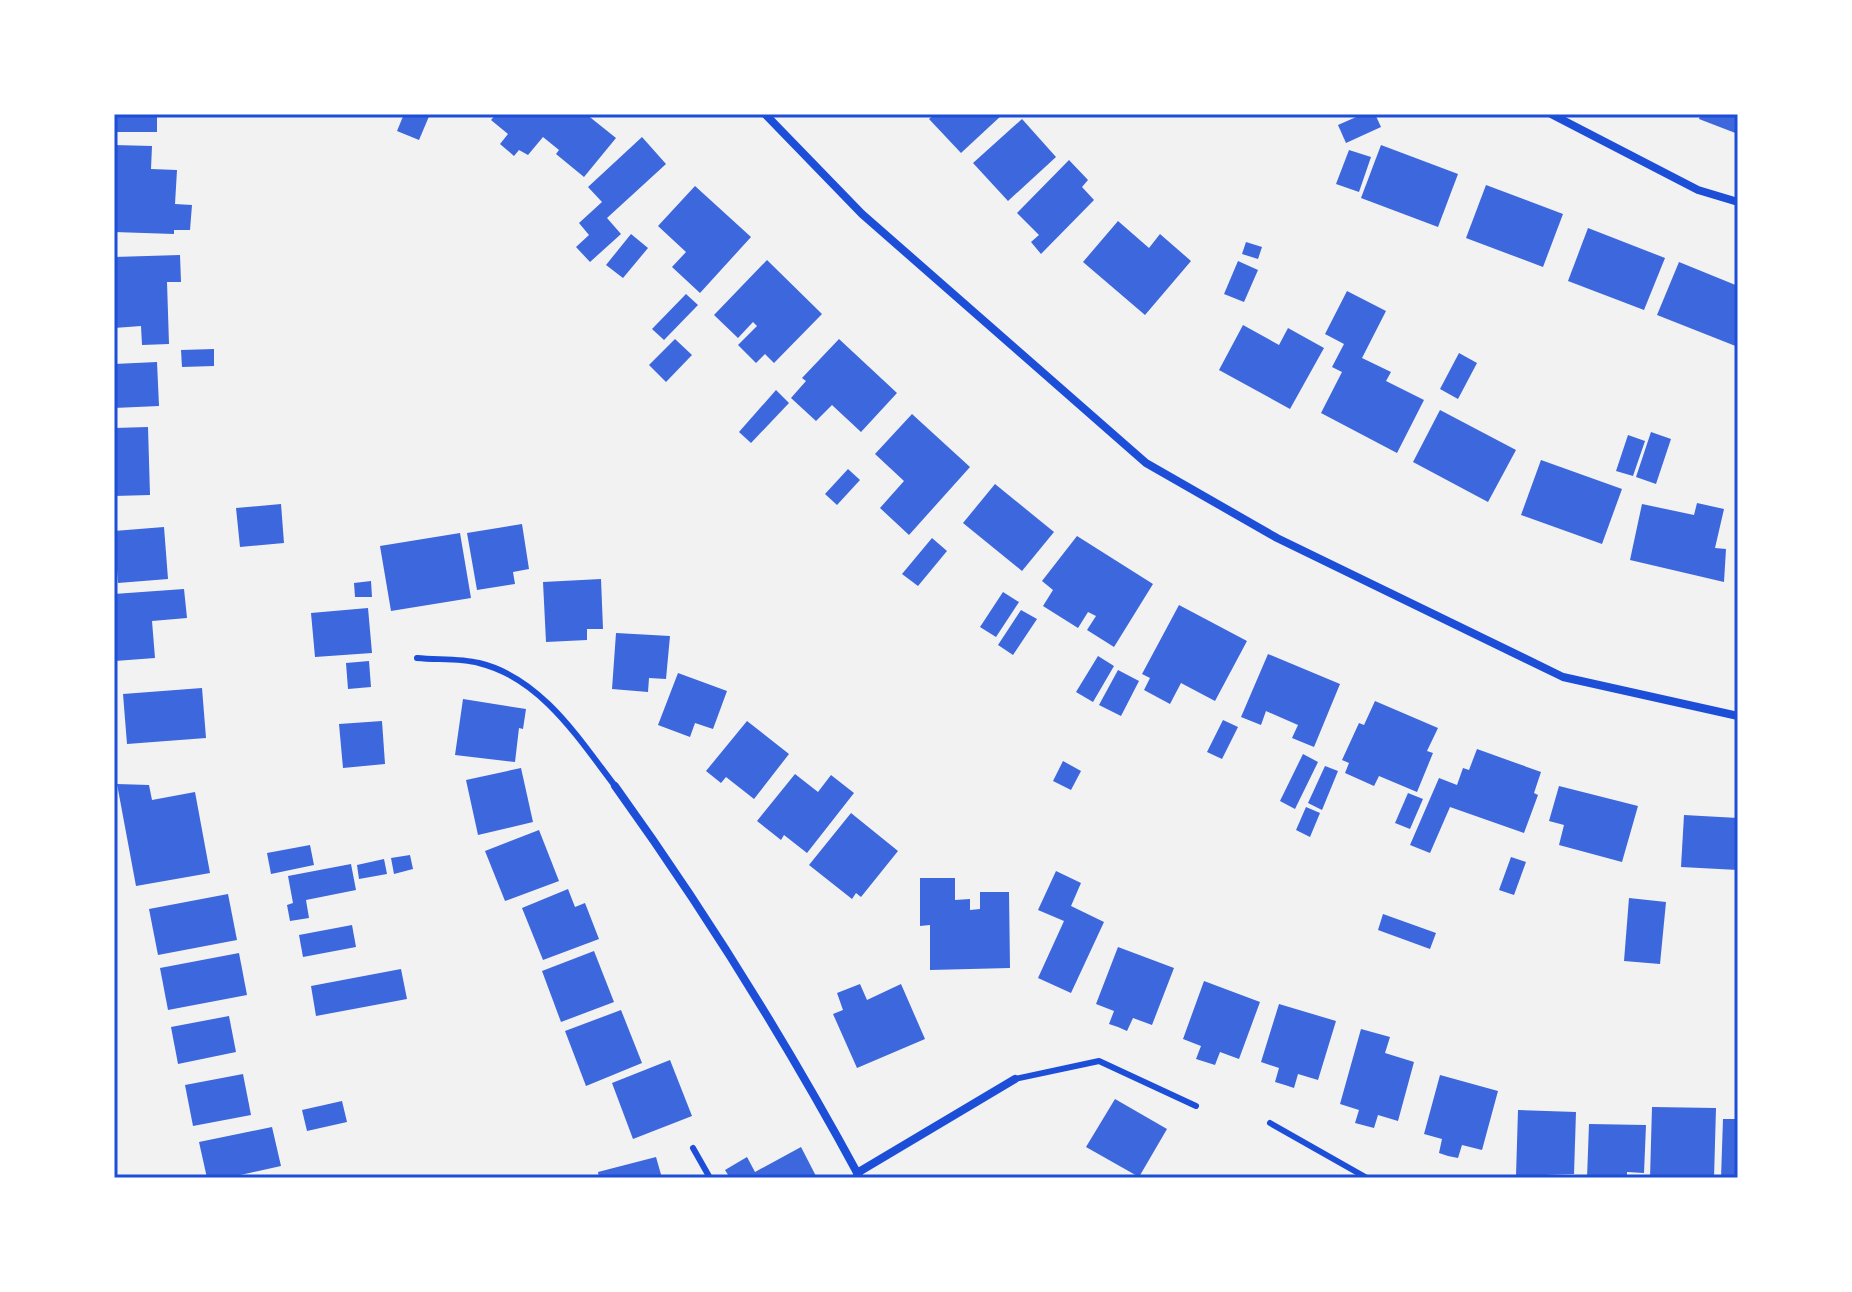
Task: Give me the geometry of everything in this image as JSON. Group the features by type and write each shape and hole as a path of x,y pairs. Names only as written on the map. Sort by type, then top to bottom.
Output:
{"street":[{"path":"765,114 862,214 1146,463 1277,538 1563,677 1738,716"},
{"path":"1554,115 1698,190 1738,202"},
{"path":"615,786 673,869 859,1175 1015,1079"}],"lane":[{"path":"417,658 480,663 529,687 570,726 615,786"},
{"path":"1015,1079 1099,1061 1196,1106"},
{"path":"1270,1123 1367,1178"},
{"path":"693,1148 710,1178"}],"building":[{"path":"114,114 157,114 157,132 114,132"},
{"path":"404,114 430,114 419,140 397,131"},
{"path":"496,114 586,114 616,138 584,177 556,154 559,150 543,137 528,155 519,150 514,156 500,144 508,134 491,120"},
{"path":"935,114 1003,114 961,153 929,119"},
{"path":"1363,114 1375,114 1381,127 1346,143 1338,125"},
{"path":"1701,114 1738,114 1738,134 1699,119"},
{"path":"1022,119 1056,157 1008,201 973,163"},
{"path":"642,137 666,164 607,218 621,234 590,262 576,247 589,235 579,223 602,202 588,187"},
{"path":"114,145 152,146 151,169 177,170 175,204 192,205 190,230 174,230 174,234 114,232"},
{"path":"1381,145 1458,174 1438,227 1361,198"},
{"path":"1349,150 1371,157 1359,192 1336,184"},
{"path":"1069,160 1088,180 1082,187 1094,200 1041,254 1031,242 1039,235 1017,213"},
{"path":"1486,185 1563,214 1543,267 1466,238"},
{"path":"695,186 751,237 700,293 672,267 686,252 658,226"},
{"path":"1118,221 1149,248 1160,234 1191,261 1145,315 1083,262"},
{"path":"1588,228 1665,258 1644,310 1568,281"},
{"path":"631,234 648,248 623,278 606,265"},
{"path":"1246,242 1262,247 1258,259 1242,254"},
{"path":"180,255 181,282 167,282 169,344 142,345 141,326 114,328 114,257"},
{"path":"767,260 822,314 774,363 765,354 756,363 738,345 757,326 753,322 738,338 714,315"},
{"path":"1238,261 1258,270 1244,302 1224,294"},
{"path":"1679,262 1738,286 1738,347 1657,315"},
{"path":"1347,291 1386,311 1362,358 1391,372 1386,381 1424,400 1397,453 1321,413 1342,372 1332,367 1344,344 1325,334"},
{"path":"686,294 698,305 664,340 652,329"},
{"path":"1243,325 1279,345 1288,328 1324,348 1290,409 1219,370"},
{"path":"675,339 692,355 666,382 649,365"},
{"path":"839,339 897,393 861,432 832,405 816,421 791,398 806,381 802,378"},
{"path":"214,349 214,366 182,367 181,350"},
{"path":"1459,353 1477,363 1458,399 1440,389"},
{"path":"157,362 159,406 114,408 114,364"},
{"path":"776,390 789,403 751,443 739,432"},
{"path":"1440,410 1516,450 1488,502 1413,462"},
{"path":"912,414 970,467 909,535 880,508 904,481 875,454"},
{"path":"148,427 150,495 114,496 114,428"},
{"path":"1651,432 1671,439 1656,484 1636,477"},
{"path":"1628,435 1645,441 1633,476 1616,471"},
{"path":"1541,460 1622,489 1602,544 1521,515"},
{"path":"848,469 860,480 837,505 825,494"},
{"path":"995,484 1054,532 1022,571 963,523"},
{"path":"1697,503 1724,509 1715,548 1726,549 1724,582 1630,560 1642,504 1694,515"},
{"path":"281,504 284,543 240,547 236,508"},
{"path":"522,524 529,569 513,572 515,584 477,590 467,533"},
{"path":"164,527 168,579 118,583 114,531"},
{"path":"460,533 471,598 391,611 380,546"},
{"path":"1077,536 1153,584 1114,647 1087,630 1096,616 1088,612 1078,628 1043,606 1053,590 1042,581"},
{"path":"932,538 947,551 918,586 902,574"},
{"path":"601,579 603,629 587,629 587,640 546,642 543,582"},
{"path":"371,581 372,597 355,597 354,583"},
{"path":"184,589 187,618 152,621 155,658 115,661 114,594"},
{"path":"1003,592 1019,602 996,637 980,627"},
{"path":"1179,605 1247,641 1215,701 1181,683 1170,704 1144,690 1150,678 1142,674"},
{"path":"368,608 372,653 315,657 311,613"},
{"path":"1021,610 1037,619 1013,655 998,645"},
{"path":"616,633 670,636 666,679 649,678 648,692 612,689"},
{"path":"1268,654 1340,684 1314,747 1292,738 1298,725 1266,711 1261,725 1241,717"},
{"path":"1098,656 1114,666 1093,702 1076,692"},
{"path":"369,661 371,687 348,689 346,663"},
{"path":"1118,670 1139,681 1121,716 1099,705"},
{"path":"678,673 727,691 713,729 695,723 690,737 658,725"},
{"path":"202,688 206,738 127,744 123,694"},
{"path":"463,699 526,709 523,729 519,728 515,762 455,755"},
{"path":"1375,701 1438,728 1427,751 1433,753 1417,792 1379,776 1374,786 1345,773 1349,763 1342,760 1359,723 1364,725"},
{"path":"1223,720 1238,727 1222,759 1207,752"},
{"path":"382,721 385,764 343,768 339,724"},
{"path":"747,721 789,754 754,799 726,777 721,783 706,771"},
{"path":"1477,749 1541,772 1534,793 1538,795 1524,833 1450,807 1430,853 1410,845 1439,778 1457,785 1463,768 1469,770"},
{"path":"1303,754 1318,762 1295,809 1280,801"},
{"path":"1063,761 1081,771 1071,790 1053,781"},
{"path":"1325,766 1338,771 1322,810 1308,803"},
{"path":"521,768 533,822 478,835 466,780"},
{"path":"795,774 818,792 831,775 854,793 807,853 784,835 781,840 757,821"},
{"path":"117,784 149,785 152,800 195,792 210,873 136,886"},
{"path":"1559,786 1638,806 1622,862 1559,845 1564,825 1549,821"},
{"path":"1408,793 1423,799 1410,829 1395,823"},
{"path":"1306,807 1320,813 1310,837 1296,830"},
{"path":"851,813 898,851 861,897 856,893 852,899 809,865"},
{"path":"1684,815 1738,818 1738,870 1681,867"},
{"path":"539,830 559,881 505,901 485,851"},
{"path":"310,845 314,865 271,874 267,853"},
{"path":"410,855 413,869 394,874 391,858"},
{"path":"1511,857 1526,862 1514,895 1499,890"},
{"path":"384,859 387,874 359,879 357,865"},
{"path":"351,864 356,890 306,900 309,918 290,921 287,905 293,903 288,876"},
{"path":"1056,871 1081,883 1071,906 1104,922 1071,993 1038,978 1064,921 1038,910"},
{"path":"920,878 955,878 955,900 970,899 970,910 980,909 980,892 1009,892 1010,968 930,970 930,925 920,926"},
{"path":"568,889 575,907 585,903 599,939 543,960 522,908"},
{"path":"228,894 237,940 158,955 149,909"},
{"path":"1629,898 1666,902 1660,964 1624,961"},
{"path":"1383,914 1436,933 1430,949 1378,930"},
{"path":"352,925 356,947 303,957 299,935"},
{"path":"1118,947 1174,968 1152,1025 1133,1018 1127,1031 1109,1024 1114,1011 1096,1004"},
{"path":"594,951 614,1002 561,1022 542,971"},
{"path":"239,953 247,995 168,1010 160,968"},
{"path":"401,969 407,999 316,1016 311,986"},
{"path":"1204,981 1260,1002 1239,1059 1220,1052 1215,1065 1196,1059 1201,1046 1183,1039"},
{"path":"860,984 867,1000 901,984 925,1039 857,1068 833,1014 843,1010 837,993"},
{"path":"1279,1004 1336,1021 1318,1080 1298,1074 1294,1088 1275,1082 1279,1068 1261,1062"},
{"path":"621,1010 642,1063 586,1086 565,1031"},
{"path":"229,1016 236,1052 178,1064 171,1027"},
{"path":"1361,1029 1390,1037 1385,1053 1414,1062 1398,1121 1378,1115 1374,1128 1355,1123 1359,1110 1340,1104"},
{"path":"670,1060 692,1116 633,1139 612,1083"},
{"path":"243,1074 251,1115 193,1126 185,1085"},
{"path":"1440,1075 1498,1091 1482,1150 1462,1145 1458,1158 1448,1156 1439,1153 1442,1139 1424,1134"},
{"path":"1115,1099 1167,1129 1139,1177 1086,1147"},
{"path":"342,1101 347,1122 307,1131 302,1110"},
{"path":"1652,1107 1716,1108 1714,1178 1650,1178"},
{"path":"1518,1110 1576,1112 1574,1174 1516,1176"},
{"path":"1723,1119 1738,1119 1738,1178 1721,1178"},
{"path":"1589,1124 1646,1125 1644,1173 1627,1172 1627,1178 1587,1178"},
{"path":"272,1127 281,1166 227,1178 207,1178 199,1142"},
{"path":"801,1147 817,1178 730,1178 725,1170 747,1157 755,1172"},
{"path":"656,1157 662,1178 599,1178 598,1172"}]}
